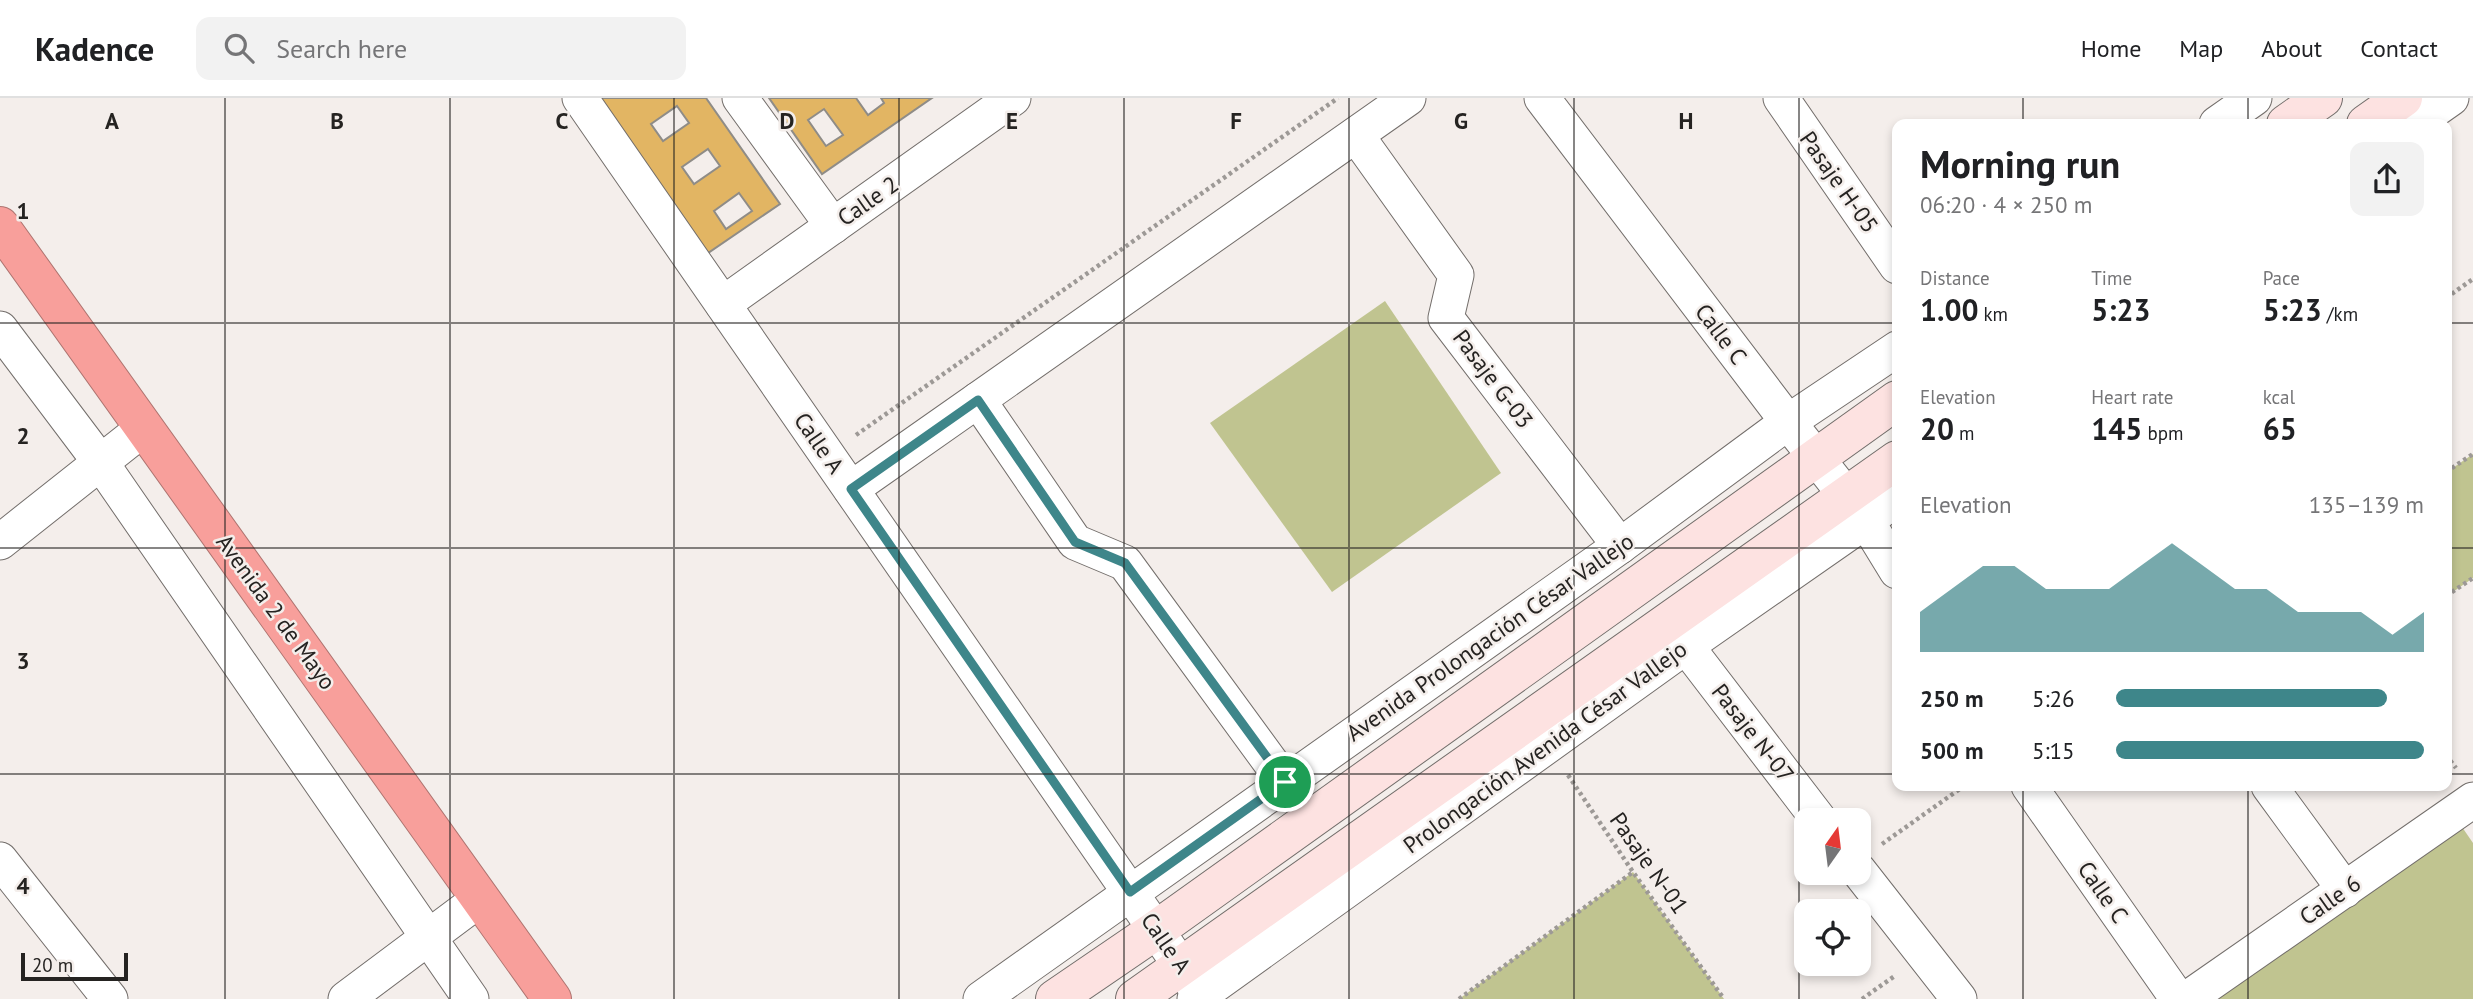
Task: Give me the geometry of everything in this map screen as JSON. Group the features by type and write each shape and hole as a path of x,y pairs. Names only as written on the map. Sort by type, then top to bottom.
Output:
{"highway":[{"name":"Avenida 2 de Mayo","path":"0,226 552,999"}],"street":[{"name":"Calle A","path":"580,98 1130,892 1192,987"},
{"path":"740,98 832,226"},
{"name":"Calle 2","path":"723,304 1013,98"},
{"path":"851,489 1408,98"},
{"name":"Calle C","path":"1542,98 1857,509 1892,563"},
{"name":"Pasaje H-05","path":"1782,98 1892,259"},
{"path":"2224,119 2254,98"},
{"path":"2293,119 2323,98"},
{"path":"2373,119 2403,98"},
{"path":"2421,119 2451,98"},
{"name":"Pasaje G-03","path":"1356,135 1456,275 1446,318 1620,546"},
{"path":"0,329 101,463 471,999"},
{"name":"Avenida Prolongación César Vallejo","path":"981,999 1620,546 1788,422 1892,352"},
{"path":"978,400 1075,542 1125,563 1285,782"},
{"name":"Avenida Prolongación César Vallejo","path":"1055,999 1156,930 1892,404"},
{"path":"0,542 144,428"},
{"path":"1135,999 1192,987 1857,509 1892,466"},
{"name":"Prolongación Avenida César Vallejo","path":"1192,987 1548,745 1686,646 1857,509 1892,500"},
{"name":"Pasaje N-07","path":"1686,646 1811,808"},
{"name":"Calle C","path":"2032,791 2178,999"},
{"path":"2273,791 2346,890"},
{"name":"Calle 6","path":"2187,999 2473,800"},
{"path":"0,860 110,999"},
{"path":"1871,861 1959,999"},
{"path":"346,999 481,898"}],"path":[{"path":"827,455 1338,98"},
{"path":"2452,294 2473,279"},
{"path":"2452,468 2473,454"},
{"path":"2452,592 2473,578"},
{"name":"Pasaje N-01","path":"1548,745 1633,872 1724,999"},
{"path":"1871,856 1957,791"},
{"path":"1459,999 1633,872"}],"green space":[{"path":"1385,301 1501,473 1332,592 1210,423"},
{"path":"2473,454 2473,578 2452,593 2452,469"},
{"path":"2462,827 2473,843 2473,999 2217,999"},
{"path":"1633,872 1724,999 1459,999"}],"building":[{"path":"600,98 706,98 780,204 708,253","holes":["677,106 689,123 663,141 651,124","708,149 720,166 694,184 682,167","739,193 752,211 726,229 714,211"]},
{"path":"769,98 856,98 868,115 884,103 881,98 932,98 822,174","holes":["824,109 843,135 826,146 808,120"]}],"route":[{"path":"978,400 1075,542 1125,563 1285,782 1130,892 851,489 978,400"}]}
